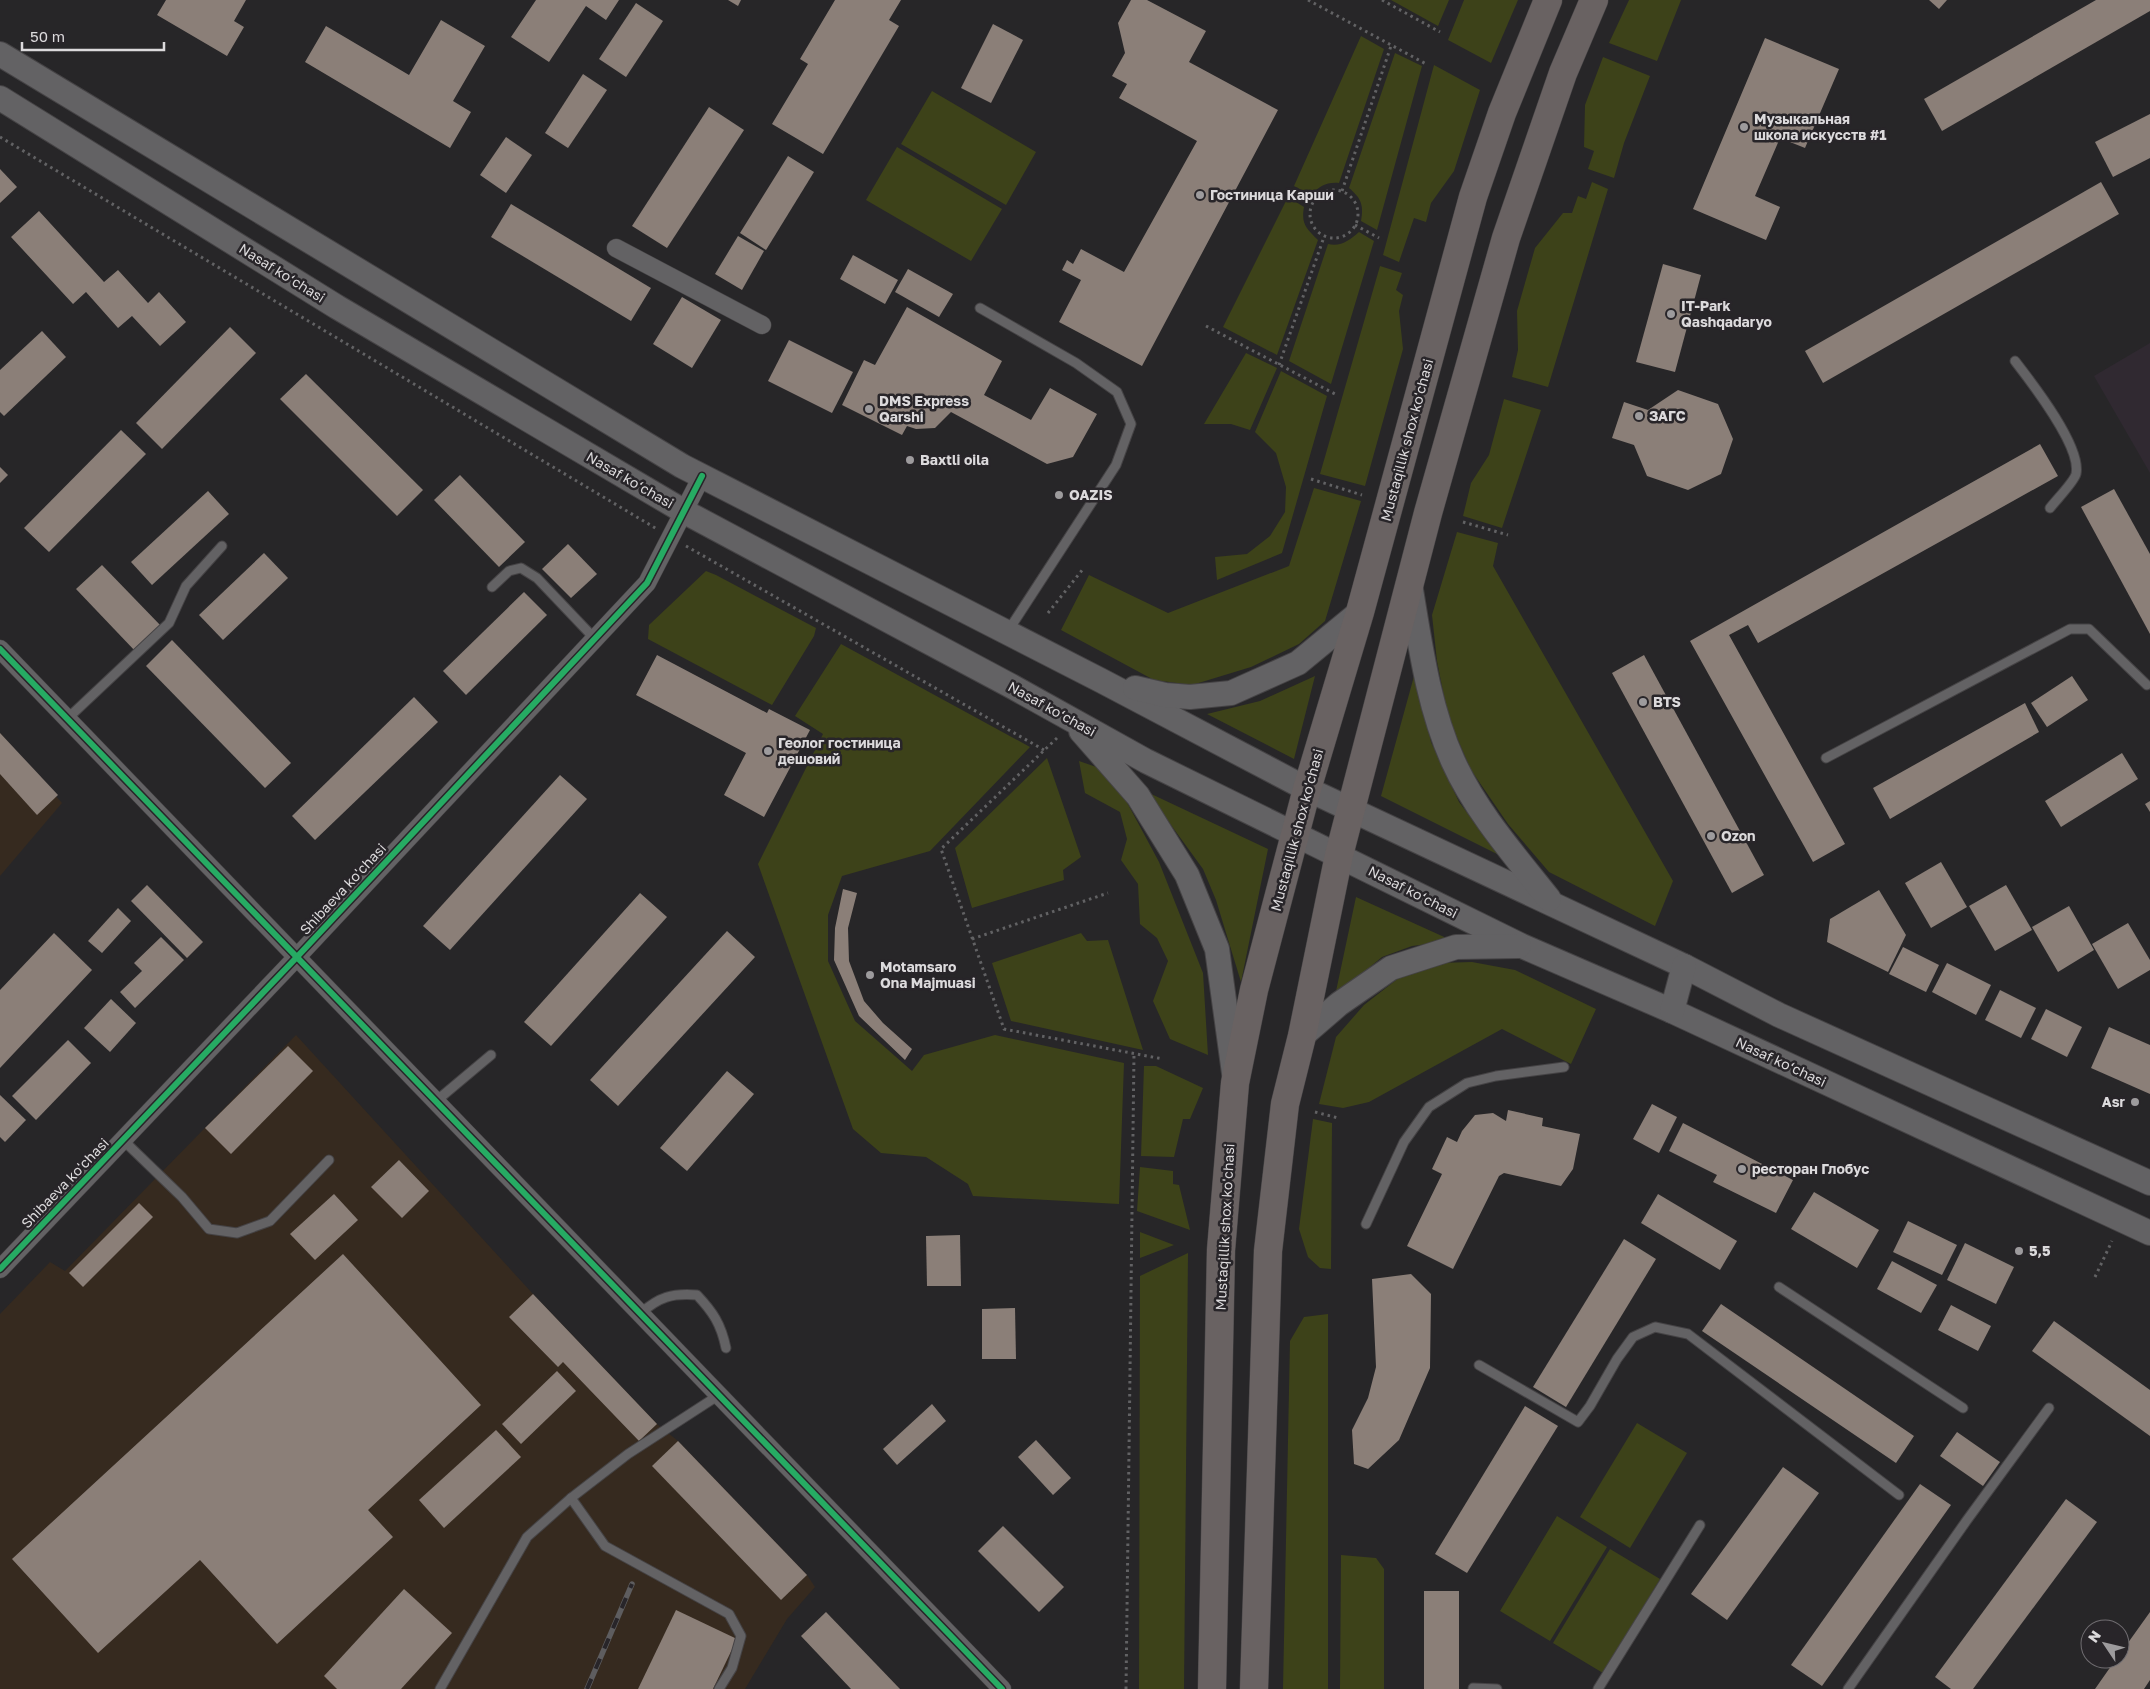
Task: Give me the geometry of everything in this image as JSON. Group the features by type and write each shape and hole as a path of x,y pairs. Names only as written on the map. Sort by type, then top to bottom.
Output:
{"main road":[{"name":"Mustaqillik shox ko'chasi","path":"1212,1689 1221,1250 1235,1084 1254,990 1307,789 1360,612 1473,197 1502,113 1548,0"},
{"path":"1254,1689 1268,1250 1285,1104 1302,1036 1339,855 1410,583 1506,238 1563,73 1594,0"},
{"path":"0,54 682,466 1102,681 1307,789 1684,966 1779,1015 2150,1183"},
{"name":"Nasaf ko‘chasi","path":"0,98 337,307 685,512 1146,761 1522,946 1672,1011 2150,1233"},
{"path":"1410,583 1422,654 1434,706 1453,761 1475,800 1551,903"},
{"path":"1102,681 1165,695 1190,697 1231,693 1298,663 1360,612"},
{"path":"1070,719 1138,796 1187,875 1217,949 1235,1084"},
{"path":"1302,1036 1339,1004 1391,968 1456,947 1522,946"},
{"path":"1672,1011 1684,966"}],"street":[{"path":"616,248 762,325"},
{"name":"Shibaeva ko'chasi","path":"0,1269 296,958 647,583 702,476"},
{"path":"0,649 1002,1689"}],"lane":[{"path":"980,308 1076,363 1117,392 1131,424 1116,465 1007,632"},
{"path":"2016,361 2050,408 2076,460 2076,476 2050,508"},
{"path":"67,719 169,623 186,586 222,546"},
{"path":"492,587 509,572 520,568 537,578 595,639"},
{"path":"1826,758 2070,629 2089,629 2147,685"},
{"path":"435,1102 491,1055"},
{"path":"1366,1224 1404,1142 1429,1107 1467,1083 1496,1076 1564,1067"},
{"path":"123,1140 182,1197 209,1229 237,1233 270,1221 329,1160"},
{"path":"1779,1287 1963,1408"},
{"path":"641,1313 655,1301 679,1294 697,1295 714,1313 723,1334 726,1348"},
{"path":"1479,1365 1578,1422 1633,1336 1655,1327 1688,1334 1899,1495"},
{"path":"440,1689 527,1538 571,1498 628,1454 719,1395"},
{"path":"1848,1689 1961,1528 2049,1408"},
{"path":"571,1498 605,1546 729,1614 741,1636 732,1668 719,1689"},
{"path":"1598,1689 1700,1525"},
{"path":"1473,1688 1497,1689"}],"path":[{"path":"1308,0 1428,65"},
{"path":"1382,0 1440,32"},
{"path":"1342,191 1391,46"},
{"path":"0,137 671,538 1044,750"},
{"path":"1291,190 1312,203"},
{"path":"1326,191 1342,191 1355,201 1358,217 1356,225 1344,236 1337,238 1324,237 1315,230 1311,223 1309,216 1312,203 1319,194 1326,191"},
{"path":"1356,225 1379,238"},
{"path":"1279,365 1324,237"},
{"path":"1206,326 1335,394"},
{"path":"1311,479 1362,496"},
{"path":"1462,522 1508,535"},
{"path":"1048,613 1083,569"},
{"path":"1056,738 941,849 1004,1029 1163,1058"},
{"path":"972,939 1108,893"},
{"path":"1126,1689 1134,1053"},
{"path":"1315,1112 1338,1118"},
{"path":"2095,1277 2112,1241"}],"shaded area":[{"path":"2150,343 2150,473 2094,376"},
{"path":"0,733 62,803 0,876"},
{"path":"296,1035 533,1294 657,1424 678,1441 807,1575 815,1587 787,1619 745,1689 0,1689 0,1314 50,1262 65,1271"}],"green space":[{"path":"1391,0 1449,0 1438,26"},
{"path":"1464,0 1518,0 1491,63 1448,40"},
{"path":"1629,0 1681,0 1657,61 1609,43"},
{"path":"1361,36 1384,49 1339,183 1324,185 1311,195 1294,186"},
{"path":"1395,53 1422,66 1377,230 1361,221 1361,202 1349,188"},
{"path":"1603,57 1650,76 1624,143 1614,178 1588,169 1594,151 1584,147 1585,105"},
{"path":"1434,65 1480,90 1454,171 1431,203 1426,222 1414,218 1399,262 1383,255"},
{"path":"932,91 1036,152 1006,205 901,144"},
{"path":"897,147 1002,209 971,261 866,200"},
{"path":"1592,182 1608,189 1548,387 1512,377 1518,350 1517,311 1535,248 1563,213 1572,213 1578,196 1586,199"},
{"path":"1288,197 1304,207 1303,218 1305,225 1318,240 1277,355 1223,327"},
{"path":"1359,232 1374,241 1331,384 1289,361 1328,244 1341,244"},
{"path":"1380,266 1402,273 1396,290 1403,295 1399,311 1403,349 1365,486 1320,474"},
{"path":"1246,353 1277,368 1250,430 1231,424 1204,424"},
{"path":"1281,371 1327,396 1282,553 1217,580 1215,557 1247,554 1270,536 1285,512 1286,487 1276,453 1255,432"},
{"path":"1504,399 1541,410 1502,528 1463,516 1471,483 1489,455"},
{"path":"1314,488 1361,501 1325,621 1299,644 1251,667 1192,685 1154,680 1061,630 1089,575 1168,613 1289,566"},
{"path":"1457,532 1498,543 1493,566 1673,881 1655,926 1549,872 1508,824 1471,770 1448,717 1437,661 1432,615"},
{"path":"706,571 816,628 814,636 772,705 648,639 649,625"},
{"path":"841,644 1030,747 930,851 842,876 828,915 828,961 855,1021 912,1071 924,1055 995,1035 1124,1063 1119,1204 973,1196 968,1184 926,1157 881,1153 853,1129 758,864 823,734 795,716"},
{"path":"1416,669 1431,742 1459,802 1499,855 1381,796"},
{"path":"1315,676 1294,759 1207,714 1260,701"},
{"path":"1047,758 1081,857 1063,870 1064,880 972,908 955,848"},
{"path":"1079,761 1102,769 1123,795 1159,862 1203,973 1208,1055 1170,1039 1153,1001 1168,961 1157,938 1140,924 1138,884 1121,860 1127,839 1120,812 1085,793"},
{"path":"1147,792 1268,849 1241,982 1216,900 1203,869"},
{"path":"1356,897 1453,941 1412,946 1382,957 1335,996"},
{"path":"1081,933 1087,941 1108,940 1143,1050 1011,1021 992,963"},
{"path":"1472,962 1515,970 1596,1009 1571,1064 1502,1029 1369,1102 1343,1108 1319,1104 1336,1037 1364,1005 1400,977 1439,963"},
{"path":"1144,1066 1156,1066 1203,1088 1190,1119 1183,1119 1174,1157 1141,1156"},
{"path":"1313,1119 1332,1123 1331,1269 1320,1268 1308,1257 1299,1229"},
{"path":"1140,1167 1173,1171 1173,1184 1179,1185 1190,1230 1137,1211"},
{"path":"1140,1232 1174,1245 1140,1258"},
{"path":"1188,1253 1184,1689 1139,1689 1140,1276"},
{"path":"1328,1314 1328,1689 1283,1689 1290,1341 1304,1317"},
{"path":"1637,1423 1687,1453 1630,1548 1580,1517"},
{"path":"1557,1516 1607,1547 1550,1641 1500,1611"},
{"path":"1610,1549 1660,1579 1603,1673 1553,1643"},
{"path":"1341,1555 1376,1558 1384,1569 1384,1689 1340,1689"}],"building":[{"path":"166,0 246,0 234,21 244,27 227,56 157,15"},
{"path":"536,0 619,0 606,20 586,6 549,62 511,37"},
{"path":"728,0 741,0 738,6"},
{"path":"835,0 901,0 889,20 899,26 823,154 772,124 808,64 800,59"},
{"name":"Гостиница Карши","path":"1131,0 1147,0 1206,31 1189,62 1278,110 1142,366 1059,322 1081,280 1062,270 1067,260 1073,264 1081,249 1124,272 1197,141 1119,98 1127,84 1112,76 1125,53 1118,23"},
{"path":"1929,0 1947,0 1939,9"},
{"path":"2096,0 2150,0 2150,11 1942,131 1924,99"},
{"path":"636,3 663,21 626,77 599,59"},
{"path":"441,20 485,46 453,101 471,112 450,148 305,62 326,26 409,75"},
{"path":"993,24 1023,40 991,103 961,88"},
{"path":"1765,38 1839,69 1805,148 1780,138 1755,196 1780,207 1766,240 1693,209"},
{"path":"583,74 607,90 568,148 545,133"},
{"path":"709,107 744,130 667,248 632,226"},
{"path":"2150,114 2150,158 2113,177 2095,142"},
{"path":"506,137 532,155 506,193 480,175"},
{"path":"788,156 814,172 766,250 740,233"},
{"path":"0,169 17,187 0,203"},
{"path":"2101,182 2119,214 1823,383 1805,351"},
{"path":"511,204 651,288 631,321 491,237"},
{"path":"39,211 104,282 118,270 148,303 159,292 186,322 160,346 132,316 118,328 86,292 73,304 11,237"},
{"path":"738,236 764,251 742,290 715,274"},
{"path":"853,255 898,280 885,304 840,279"},
{"path":"1663,264 1701,275 1675,372 1636,362"},
{"path":"908,269 953,294 939,317 895,292"},
{"path":"682,297 721,320 692,368 653,344"},
{"path":"907,307 1002,361 984,395 1031,420 1050,388 1097,414 1073,457 1047,464 951,412 935,428 916,429 907,426 902,435 842,405 864,360 875,365"},
{"path":"230,327 256,353 162,449 136,423"},
{"path":"42,331 66,357 4,416 0,412 0,370"},
{"path":"789,340 853,372 832,413 768,381"},
{"path":"306,374 423,490 397,516 280,399"},
{"path":"1678,390 1718,404 1733,439 1721,474 1688,490 1647,476 1634,445 1612,438 1624,402 1648,410"},
{"path":"121,430 146,454 49,552 24,528"},
{"path":"2040,444 2058,476 1758,643 1748,625 1729,635 1845,844 1813,862 1690,641"},
{"path":"0,467 8,475 0,483"},
{"path":"460,475 525,542 499,567 434,500"},
{"path":"2114,489 2150,554 2150,634 2081,507"},
{"path":"208,491 229,514 152,585 131,562"},
{"path":"568,544 597,574 571,598 542,569"},
{"path":"264,553 288,578 223,640 199,615"},
{"path":"102,565 162,627 136,652 76,589"},
{"path":"524,592 547,615 466,695 443,671"},
{"path":"172,640 291,763 265,788 146,666"},
{"path":"657,655 767,713 769,709 810,730 764,817 724,795 746,753 636,695"},
{"path":"1644,655 1764,875 1732,893 1612,673"},
{"path":"2072,676 2088,700 2047,727 2031,703"},
{"path":"414,697 438,722 315,840 292,816"},
{"path":"2025,703 2039,732 1890,819 1873,788"},
{"path":"0,733 58,795 37,815 0,774"},
{"path":"2122,753 2138,779 2061,827 2045,801"},
{"path":"560,775 587,799 450,950 423,926"},
{"path":"2150,801 2150,812 2145,804"},
{"path":"1941,862 1967,907 1931,928 1905,883"},
{"path":"147,885 203,942 187,958 131,901"},
{"path":"2006,885 2032,930 1995,951 1969,906"},
{"path":"843,889 857,893 848,928 849,961 864,1001 883,1023 912,1049 905,1060 859,1016 834,960 835,928"},
{"path":"1879,890 1906,935 1888,972 1827,942 1830,919"},
{"path":"640,893 667,917 551,1046 524,1022"},
{"path":"2069,906 2094,950 2058,972 2032,927"},
{"path":"118,908 131,921 102,953 88,941"},
{"path":"2128,923 2150,960 2150,970 2118,989 2092,944"},
{"path":"727,931 755,957 618,1106 590,1080"},
{"path":"54,933 92,970 0,1068 0,990"},
{"path":"161,937 184,960 135,1008 120,992 142,971 134,963"},
{"path":"1903,947 1939,965 1926,992 1889,974"},
{"path":"1947,963 1991,985 1976,1015 1932,992"},
{"path":"2000,990 2036,1008 2021,1038 1985,1020"},
{"path":"111,999 136,1023 110,1052 84,1028"},
{"path":"2046,1009 2082,1027 2067,1057 2031,1039"},
{"path":"2109,1027 2150,1045 2150,1094 2091,1068"},
{"path":"68,1040 91,1063 36,1120 12,1096"},
{"path":"288,1046 313,1071 231,1154 205,1128"},
{"path":"727,1071 754,1094 687,1171 660,1148"},
{"path":"0,1095 26,1120 5,1142 0,1137"},
{"path":"1652,1104 1677,1117 1659,1153 1633,1139"},
{"path":"1508,1110 1543,1118 1542,1126 1580,1134 1573,1169 1561,1186 1504,1173 1499,1176 1453,1269 1407,1246 1442,1174 1432,1169 1447,1137 1457,1142 1462,1131 1475,1115 1493,1113 1506,1121"},
{"path":"1683,1123 1793,1180 1776,1213 1713,1182 1717,1175 1669,1151"},
{"path":"399,1160 429,1191 402,1218 371,1187"},
{"path":"1814,1192 1879,1230 1857,1268 1791,1229"},
{"path":"334,1194 358,1220 315,1260 290,1234"},
{"path":"1658,1194 1737,1241 1720,1270 1641,1223"},
{"path":"139,1203 153,1217 83,1287 69,1273"},
{"path":"1908,1221 1957,1245 1942,1275 1893,1252"},
{"path":"960,1235 961,1286 927,1286 926,1236"},
{"path":"1624,1239 1656,1259 1566,1407 1533,1387"},
{"path":"1965,1243 2014,1267 1996,1304 1947,1280"},
{"path":"343,1254 481,1405 368,1510 393,1537 277,1644 200,1560 98,1653 12,1559"},
{"path":"1892,1261 1937,1285 1921,1313 1877,1289"},
{"path":"1411,1274 1431,1294 1430,1368 1399,1440 1368,1469 1354,1464 1352,1430 1368,1398 1376,1367 1372,1279"},
{"path":"533,1294 657,1424 639,1441 563,1362 558,1367 509,1317"},
{"path":"1721,1304 1914,1436 1896,1463 1702,1331"},
{"path":"1951,1305 1991,1326 1978,1351 1938,1330"},
{"path":"1015,1308 1016,1359 982,1359 982,1309"},
{"path":"2054,1321 2150,1390 2150,1436 2032,1351"},
{"path":"557,1371 576,1391 521,1444 502,1424"},
{"path":"932,1404 946,1421 897,1465 883,1449"},
{"path":"1525,1406 1558,1426 1467,1573 1435,1554"},
{"path":"496,1430 521,1457 444,1528 419,1500"},
{"path":"1957,1432 2000,1462 1983,1486 1940,1456"},
{"path":"1036,1440 1071,1478 1053,1495 1018,1457"},
{"path":"678,1441 807,1575 781,1600 652,1466"},
{"path":"1783,1467 1819,1493 1727,1620 1691,1594"},
{"path":"1920,1484 1951,1505 1822,1686 1791,1665"},
{"path":"2066,1499 2097,1522 1973,1689 1951,1689 1935,1677"},
{"path":"1003,1526 1064,1587 1039,1612 978,1551"},
{"path":"404,1589 452,1633 401,1689 337,1689 324,1676"},
{"path":"1424,1591 1459,1591 1459,1689 1424,1689"},
{"path":"676,1610 737,1639 713,1689 638,1689"},
{"path":"826,1612 900,1689 851,1689 801,1636"},
{"path":"2150,1612 2150,1680 2144,1689 2095,1689 2109,1669 2130,1669 2130,1640"}],"railway":[{"path":"587,1689 632,1584"}],"cycle path":[{"path":"0,1269 296,958 647,583 702,476"},
{"path":"0,649 1002,1689"}],"place":[{"name":"Музыкальная школа искусств #1","path":"1744,127"},
{"name":"Гостиница Карши","path":"1200,195"},
{"name":"IT-Park Qashqadaryo","path":"1671,314"},
{"name":"DMS Express Qarshi","path":"869,409"},
{"name":"ЗАГС","path":"1639,416"},
{"name":"Baxtli oila","path":"910,460"},
{"name":"OAZIS","path":"1059,495"},
{"name":"BTS","path":"1643,702"},
{"name":"Геолог гостиница дешовий","path":"768,751"},
{"name":"Ozon","path":"1711,836"},
{"name":"Motamsaro Ona Majmuasi","path":"870,975"},
{"name":"Asr","path":"2135,1102"},
{"name":"ресторан Глобус","path":"1742,1169"},
{"name":"5,5","path":"2019,1251"}]}
